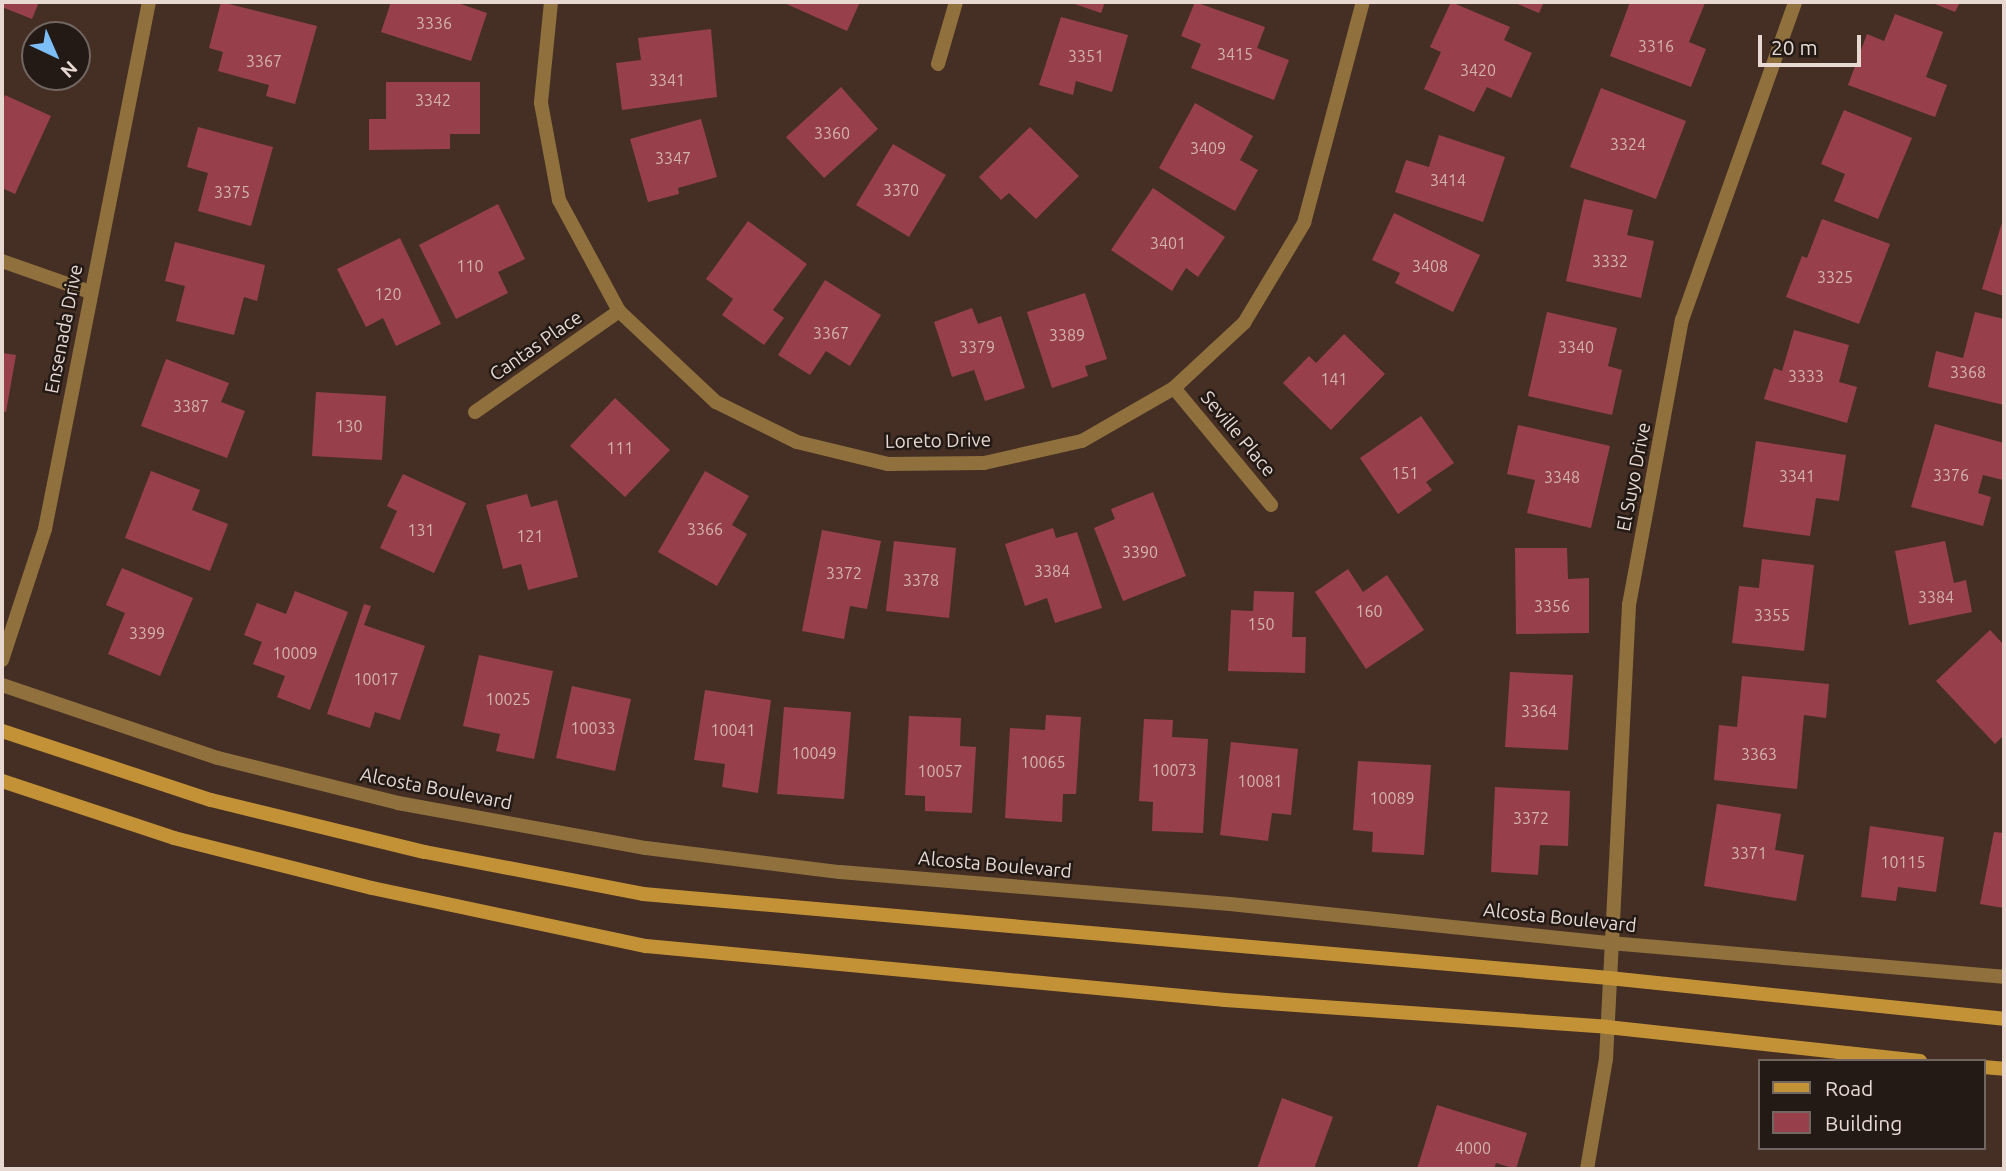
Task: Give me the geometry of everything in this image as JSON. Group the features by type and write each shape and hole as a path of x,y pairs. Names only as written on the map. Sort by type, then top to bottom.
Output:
{"main road":[{"path":"2,731 211,800 425,852 643,894 1609,978 2004,1019"},
{"path":"2,781 174,838 372,888 646,946 1225,1000 1607,1027 1902,1059"},
{"path":"1985,1067 2004,1069"}],"street":[{"name":"Ensenada Drive","path":"2,660 45,529 149,2"},
{"name":"Loreto Drive","path":"551,2 541,103 559,200 620,311 716,402 797,442 888,464 985,463 1083,441 1174,387 1244,323 1304,223 1363,2"},
{"path":"938,64 956,2"},
{"name":"El Suyo Drive","path":"1587,1169 1604,1070 1629,605 1682,320 1795,2"},
{"path":"2,261 90,292"},
{"name":"Cantas Place","path":"475,412 620,311"},
{"name":"Seville Place","path":"1174,387 1271,505"},
{"name":"Alcosta Boulevard","path":"2,685 218,758 398,803 646,848 840,872 1230,904 1611,943 2004,978"}],"building":[{"path":"2,2 39,2 32,19 2,7"},
{"path":"221,2 317,26 295,104 266,96 269,85 218,71 223,52 209,48"},
{"path":"391,2 455,2 487,13 471,61 381,32"},
{"path":"782,2 860,2 847,31"},
{"path":"1069,2 1105,2 1101,13"},
{"path":"1195,2 1265,27 1257,48 1289,60 1274,100 1191,68 1201,44 1181,36"},
{"path":"1451,2 1510,27 1504,40 1532,53 1511,98 1487,87 1474,112 1424,89 1441,52 1430,47"},
{"path":"1513,2 1544,2 1539,13"},
{"path":"1630,2 1705,3 1689,42 1706,49 1691,87 1610,56"},
{"path":"1930,2 1960,2 1955,12"},
{"path":"1895,14 1943,32 1926,77 1947,85 1935,117 1848,85 1867,34 1884,41"},
{"path":"1061,17 1128,35 1112,92 1076,81 1073,95 1039,85"},
{"path":"711,29 717,97 622,110 616,63 641,60 638,38"},
{"path":"386,82 480,82 480,134 450,134 450,149 369,150 369,119 386,119"},
{"path":"841,87 878,129 824,178 786,137"},
{"path":"1601,88 1686,121 1656,199 1570,167"},
{"path":"5,95 51,116 15,194 2,188 2,103"},
{"path":"1195,103 1253,136 1240,160 1258,170 1235,211 1159,168"},
{"path":"1844,110 1912,138 1878,219 1834,201 1845,174 1821,164"},
{"path":"701,119 717,177 678,188 679,194 648,202 630,139"},
{"path":"198,127 273,147 251,226 198,211 208,173 187,167"},
{"path":"1030,127 1079,176 1036,219 1009,193 1001,200 979,177"},
{"path":"1439,135 1505,157 1483,222 1395,192 1406,160 1429,167"},
{"path":"893,144 946,175 909,237 856,205"},
{"path":"1153,188 1225,237 1198,277 1186,268 1172,291 1111,250"},
{"path":"1584,199 1633,210 1627,235 1654,241 1641,298 1566,281"},
{"path":"498,204 525,259 498,272 508,293 456,319 419,245"},
{"path":"1394,213 1480,255 1453,312 1395,283 1400,273 1372,260"},
{"path":"2004,216 2004,296 1982,289"},
{"path":"1822,219 1890,244 1859,324 1786,297 1802,256 1807,258"},
{"path":"748,221 807,264 773,310 784,318 764,345 722,315 733,299 706,279"},
{"path":"400,238 441,324 396,346 383,318 366,327 337,269"},
{"path":"175,242 265,265 257,301 244,297 234,335 176,321 185,286 165,281"},
{"path":"825,280 881,315 850,366 826,351 810,375 778,355"},
{"path":"1085,293 1107,359 1085,366 1088,376 1052,388 1027,312"},
{"path":"972,308 978,324 1001,316 1025,388 985,401 974,370 952,377 934,322"},
{"path":"1547,312 1617,328 1608,366 1622,370 1612,415 1528,396"},
{"path":"1975,312 2004,319 2004,405 1928,387 1936,351 1963,358"},
{"path":"1794,330 1849,345 1839,382 1857,387 1847,423 1764,399 1774,368 1782,371"},
{"path":"1344,334 1385,374 1331,430 1283,383 1309,356 1316,363"},
{"path":"2,353 16,355 6,412 2,411"},
{"path":"166,359 229,383 221,402 245,411 227,458 141,426"},
{"path":"316,392 386,396 382,460 312,456"},
{"path":"615,398 670,450 625,497 570,446"},
{"path":"1421,416 1454,463 1426,482 1432,490 1398,514 1360,458"},
{"path":"1935,424 2004,443 2003,480 1983,475 1978,493 1991,497 1983,526 1911,507"},
{"path":"1518,425 1610,446 1591,528 1527,513 1535,480 1507,474"},
{"path":"1756,441 1846,455 1839,501 1816,498 1810,536 1743,527"},
{"path":"151,471 200,490 192,510 228,524 210,571 125,538"},
{"path":"705,471 749,496 732,525 747,534 717,586 658,552"},
{"path":"403,474 466,503 434,573 380,548 397,511 387,506"},
{"path":"1153,492 1186,576 1123,601 1094,528 1115,519 1111,509"},
{"path":"527,494 531,507 557,500 578,577 528,590 521,564 503,569 486,505"},
{"path":"1053,528 1056,538 1077,532 1102,608 1055,623 1047,598 1025,606 1005,544"},
{"path":"822,530 881,541 867,609 850,606 844,639 802,631"},
{"path":"894,541 956,548 949,618 886,611"},
{"path":"1945,541 1954,583 1966,580 1972,612 1909,625 1895,551"},
{"path":"1515,548 1567,548 1568,579 1589,578 1589,633 1516,634"},
{"path":"1762,559 1814,565 1804,651 1732,643 1739,586 1759,588"},
{"path":"122,568 193,598 160,676 108,654 125,613 106,605"},
{"path":"1348,569 1363,592 1387,575 1424,630 1366,669 1315,592"},
{"path":"295,591 348,612 310,710 277,697 285,676 253,664 262,642 244,635 257,603 286,614"},
{"path":"1254,591 1294,592 1292,637 1306,637 1305,673 1228,671 1231,610 1253,611"},
{"path":"364,604 371,606 364,625 425,646 400,720 375,712 370,728 327,714"},
{"path":"1990,630 2004,645 2004,735 1995,744 1936,681"},
{"path":"479,655 553,671 534,759 496,751 500,734 463,726"},
{"path":"1510,672 1573,675 1568,750 1505,747"},
{"path":"1742,676 1829,684 1826,718 1804,715 1797,789 1714,780 1719,725 1737,727"},
{"path":"572,686 631,699 615,771 556,758"},
{"path":"705,690 771,700 758,793 722,787 725,764 694,760"},
{"path":"784,707 851,712 844,799 777,794"},
{"path":"1046,715 1081,717 1076,794 1063,794 1062,822 1005,818 1010,728 1045,730"},
{"path":"909,716 961,718 960,746 976,747 972,813 925,811 925,796 905,795"},
{"path":"1144,719 1173,720 1172,737 1208,739 1203,833 1152,831 1153,802 1139,801"},
{"path":"1231,742 1298,749 1291,815 1272,813 1268,841 1220,835"},
{"path":"1358,761 1431,765 1424,855 1372,852 1373,832 1353,830"},
{"path":"1495,787 1570,791 1568,846 1540,845 1538,875 1491,872"},
{"path":"1717,804 1781,814 1775,850 1804,855 1796,901 1704,886"},
{"path":"1870,826 1944,837 1936,892 1898,887 1896,901 1861,897"},
{"path":"1994,832 2004,833 2004,908 1980,904"},
{"path":"1282,1098 1333,1117 1314,1169 1257,1169"},
{"path":"1437,1105 1527,1133 1516,1169 1496,1163 1494,1169 1417,1169"}]}
